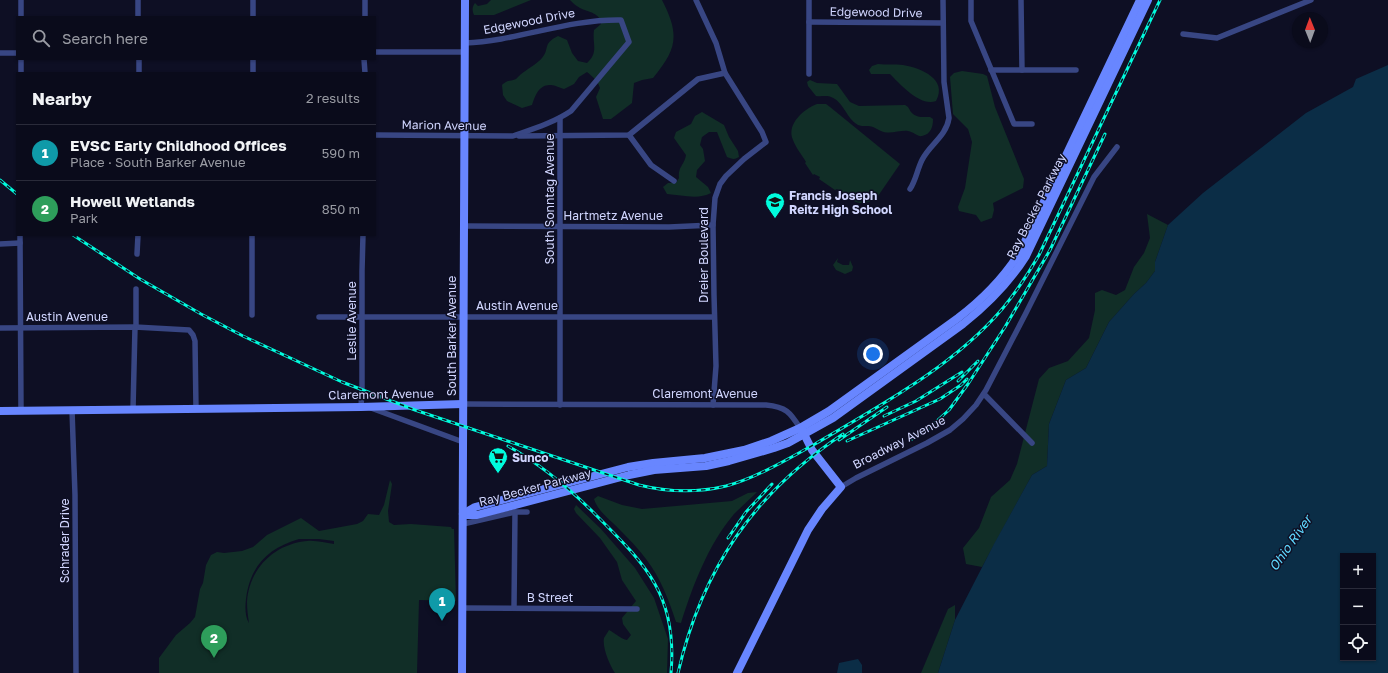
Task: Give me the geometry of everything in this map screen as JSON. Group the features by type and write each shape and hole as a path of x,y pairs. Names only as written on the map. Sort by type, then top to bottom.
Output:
{"main road":[{"name":"South Barker Avenue","path":"462,673 465,0"},
{"name":"Ray Becker Parkway","path":"463,515 477,515 629,475 654,470 706,466 774,448 802,431 958,318 986,295 1003,276 1020,252 1140,0"},
{"name":"Ray Becker Parkway","path":"802,431 833,418 963,324 991,301 1009,281 1034,243 1148,0"},
{"name":"Claremont Avenue","path":"0,411 364,407 463,404"},
{"name":"Claremont Avenue","path":"802,431 812,450 841,487"},
{"name":"Broadway Avenue","path":"737,673 808,530 822,509 841,487"}],"street":[{"path":"21,16 22,0"},
{"path":"138,0 138,16"},
{"path":"253,0 253,16"},
{"path":"365,0 365,16"},
{"name":"Dreier Boulevard","path":"696,0 716,43 726,73 762,132 766,142 726,176 720,184 715,198 714,316 716,366 713,405"},
{"path":"809,0 809,74"},
{"path":"910,189 916,178 922,160 930,148 946,131 949,118 944,82 942,23 943,0"},
{"path":"971,0 971,21 1014,124 1032,124"},
{"path":"1021,0 1022,70"},
{"path":"1183,34 1217,38 1309,0"},
{"name":"Edgewood Drive","path":"465,43 504,38 583,22 608,20 622,21"},
{"name":"South Sonntag Avenue","path":"560,405 560,118 577,105 629,42 622,21"},
{"name":"Edgewood Drive","path":"809,22 942,23"},
{"path":"376,52 465,52"},
{"path":"0,53 16,53"},
{"path":"21,60 21,72"},
{"path":"138,60 139,72"},
{"path":"253,60 253,72"},
{"path":"364,60 365,72"},
{"path":"991,70 1076,70"},
{"path":"674,181 651,165 629,135 698,79 726,73"},
{"name":"Marion Avenue","path":"513,136 560,118"},
{"name":"Marion Avenue","path":"376,135 629,135"},
{"name":"Broadway Avenue","path":"841,487 950,430 971,411 984,394 1094,177 1118,147"},
{"name":"Hartmetz Avenue","path":"464,226 669,227 714,225"},
{"path":"20,236 21,410"},
{"path":"137,254 138,236"},
{"path":"252,236 252,315"},
{"name":"Leslie Avenue","path":"363,236 362,390 364,407"},
{"path":"0,244 20,243"},
{"path":"133,409 136,289"},
{"name":"Austin Avenue","path":"319,317 714,316"},
{"name":"Austin Avenue","path":"0,328 136,327 184,329 191,332 195,341 196,409"},
{"path":"984,394 1032,443"},
{"name":"Claremont Avenue","path":"463,404 777,406 788,412 802,431"},
{"path":"364,407 463,442"},
{"name":"Schrader Drive","path":"72,410 75,495 76,673"},
{"path":"463,524 515,512 527,512"},
{"path":"514,608 515,512"},
{"name":"B Street","path":"462,608 637,609"}],"green space":[{"path":"491,0 531,0 494,15 474,15 473,6 475,3 478,6 487,4"},
{"path":"570,0 662,0 672,23 673,41 671,50 661,68 653,78 634,83 632,103 611,119 603,119 596,97 600,88 597,81 587,72 579,77 574,84 564,89 553,85 543,86 538,91 532,105 522,108 507,101 503,95 502,85 507,81 516,79 540,60 544,55 548,44 558,36 567,40 572,53 578,61 587,63 591,59 594,51 594,30 601,24 599,17 594,13 579,7"},
{"path":"878,64 900,65 925,72 936,81 939,93 936,101 923,101 917,98 905,89 890,74 871,74 869,70 872,66"},
{"path":"962,71 987,76 995,107 1024,179 1023,188 993,203 994,210 992,218 981,222 976,215 959,211 958,207 965,188 972,142 968,129 953,114 950,77 954,73"},
{"path":"810,80 817,83 837,84 850,102 859,106 905,105 915,115 920,117 930,117 933,119 933,125 928,134 920,136 908,131 887,133 871,126 858,125 835,99 829,96 816,96 808,86 807,82"},
{"path":"817,104 826,104 900,164 878,196 873,200 859,203 850,199 840,193 841,192 837,189 835,190 819,179 820,177 814,174 813,175 805,163 806,162 793,140 791,134 792,128 802,113"},
{"path":"702,112 724,125 729,137 738,151 739,157 733,159 727,157 717,132 709,132 702,137 700,145 703,149 705,161 697,170 696,177 708,187 711,193 695,197 667,194 663,187 668,183 676,183 679,178 680,168 686,155 674,138 676,132 691,124 695,116"},
{"path":"1147,214 1168,225 1155,262 1155,271 1146,283 1109,322 1086,368 1066,380 1049,424 1047,466 1032,475 982,567 966,564 963,548 979,528 991,497 1010,480 1017,464 1039,379 1049,368 1068,361 1089,338 1095,310 1095,293 1102,290 1116,295 1125,290 1134,267 1144,253 1150,238"},
{"path":"838,258 837,262 843,265 849,265 850,260 853,267 852,271 845,274 836,270 833,265"},
{"path":"390,480 392,484 388,511 389,522 394,525 411,524 451,527 454,529 456,601 419,600 417,673 159,673 159,658 176,635 195,617 206,565 211,555 217,552 224,553 242,551 253,547 267,535 301,518 319,531 357,524 363,521 368,514 379,515 384,505","holes":["299,539 334,541 334,544 317,541 295,543 284,547 265,560 258,569 249,590 247,602 249,623 245,609 248,587 256,568 262,560 270,553 288,543"]},
{"path":"757,492 734,514 716,539 696,580 681,623 676,622 664,589 656,573 633,543 601,512 594,499 598,496 622,505 642,509 732,501 748,493"},
{"path":"576,505 601,529 635,568 654,598 668,639 667,673 615,673 613,670 605,651 604,638 609,630 627,640 631,635 623,624 622,618 636,601 622,580 617,562 600,538 576,513 574,509"},
{"path":"955,605 955,620 938,673 921,673 948,609"}],"water":[{"name":"Ohio River","path":"1388,65 1388,673 938,673 955,620 994,544 1032,475 1047,466 1049,424 1066,380 1086,368 1109,322 1146,283 1155,271 1155,262 1168,225 1203,193 1306,113 1353,87 1356,79"},
{"path":"858,659 862,665 862,673 837,673 839,663"}],"railway":[{"path":"75,236 140,279 201,314 243,336 342,382 415,410 639,485 682,491 704,490 726,486 749,478 783,462 891,399 939,366 962,348 984,329 1003,308 1039,255 1160,0"},
{"path":"912,439 929,428 949,410 968,384 1005,327 1050,250 1105,134"},
{"path":"0,180 16,193"},
{"path":"958,381 978,361"},
{"path":"884,416 916,401 962,372"},
{"path":"847,441 940,399 961,385 967,379"},
{"path":"839,440 887,407"},
{"path":"678,673 688,635 701,600 717,567 736,537 758,508 783,482 811,457 843,434"},
{"path":"508,446 542,468 574,494 612,531 643,565 663,602 669,622 672,646 671,673"},
{"path":"728,538 746,512 772,484"}],"place":[{"name":"Francis Joseph Reitz High School","path":"775,219"},
{"name":"Sunco","path":"498,474"},
{"name":"EVSC Early Childhood Offices","path":"442,621"},
{"name":"Howell Wetlands","path":"214,658"}]}
